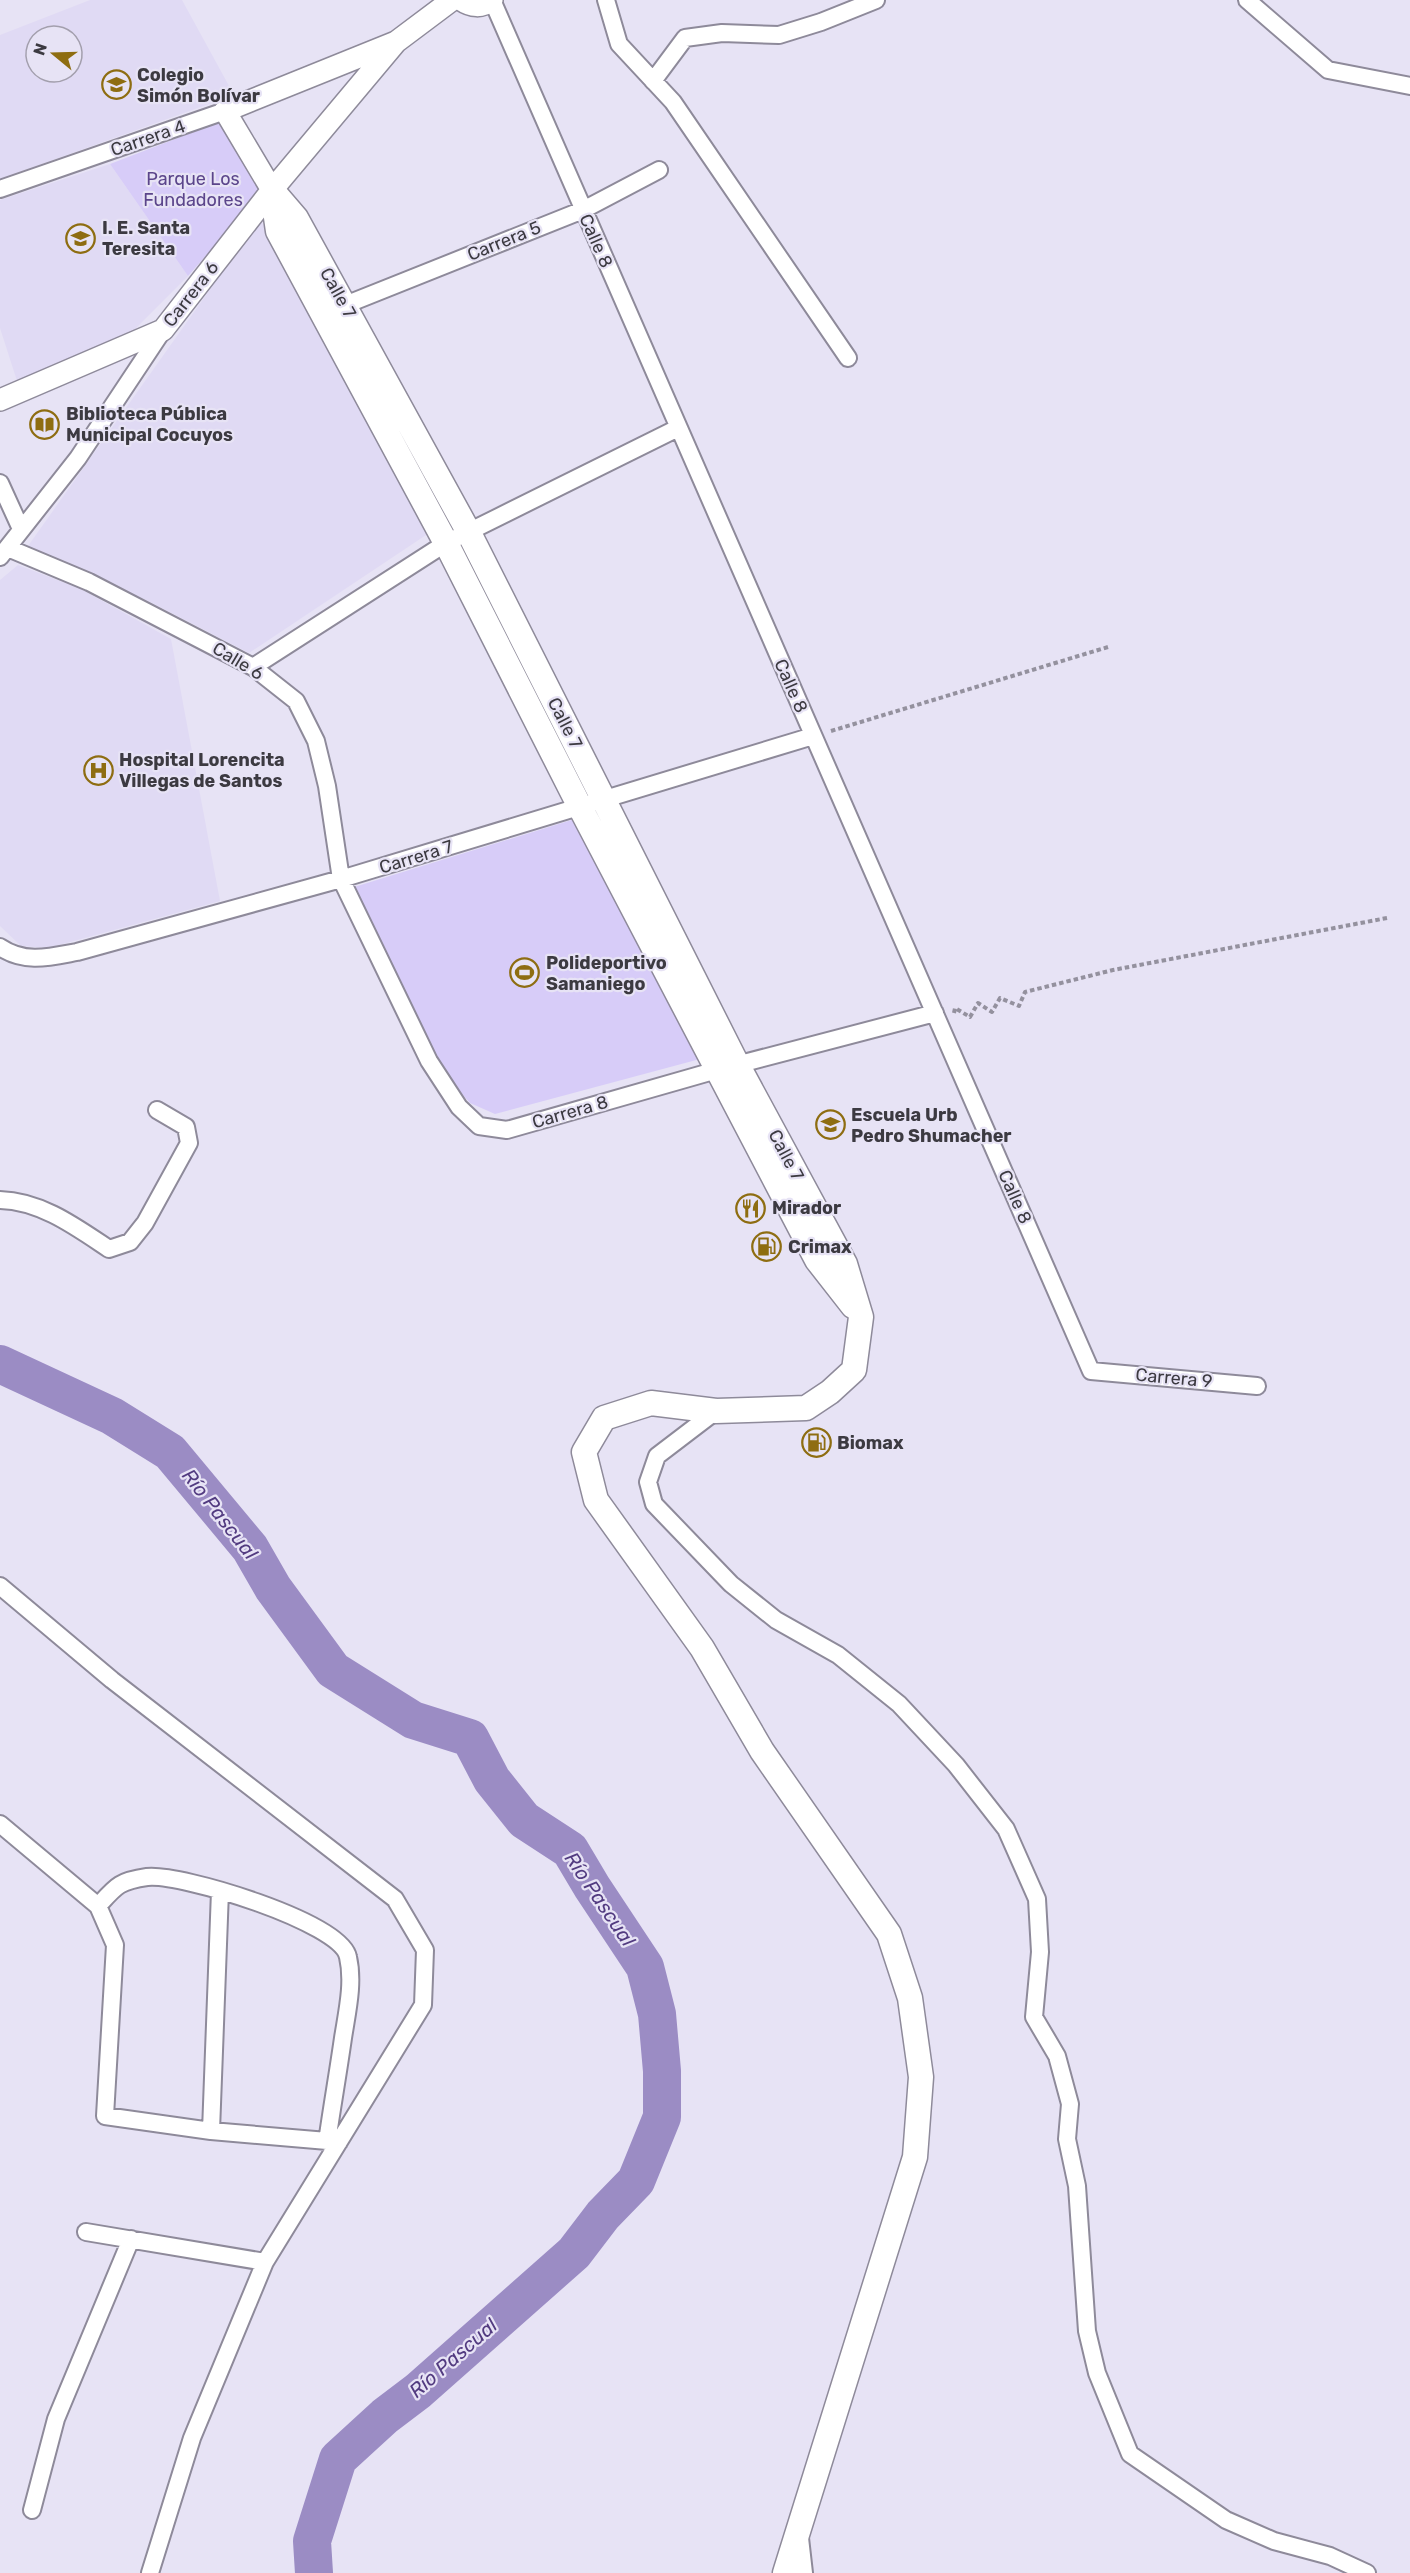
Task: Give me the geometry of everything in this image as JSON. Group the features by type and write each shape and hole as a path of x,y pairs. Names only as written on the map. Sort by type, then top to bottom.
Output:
{"main road":[{"name":"Calle 7","path":"272,190 296,219 468,531 605,799 727,1067"},
{"name":"Calle 7","path":"272,190 278,231 446,543 580,807 727,1067 845,1264 861,1317 854,1370 830,1392 806,1408 716,1412"},
{"path":"716,1412 651,1403 604,1418 584,1452 596,1500 702,1648 762,1751 889,1934 910,1998 921,2077 915,2157 785,2573"}],"street":[{"name":"Carrera 4","path":"0,189 225,111 396,42 453,0"},
{"path":"461,0 480,6 492,0"},
{"name":"Calle 8","path":"492,0 1091,1371"},
{"path":"606,0 619,44 673,102 848,358"},
{"path":"653,81 685,38 722,33 778,35 821,22 876,0"},
{"path":"1247,0 1328,70 1410,86"},
{"name":"Carrera 6","path":"4,552 78,458 163,330 272,190 396,42"},
{"name":"Calle 7","path":"225,111 272,190"},
{"name":"Carrera 5","path":"345,305 583,210 659,170"},
{"path":"0,400 163,330"},
{"path":"253,667 446,543 678,428"},
{"path":"0,483 21,529"},
{"name":"Calle 6","path":"4,552 89,582 253,667 296,701 316,741 327,786 341,879"},
{"name":"Carrera 7","path":"0,947 15,956 35,960 77,952 341,879 813,736"},
{"name":"Carrera 8","path":"341,879 429,1061 459,1107 479,1126 507,1130 727,1067 934,1013"},
{"path":"0,1200 11,1200 63,1218 109,1249 130,1242 145,1223 189,1143 186,1127 157,1110"},
{"name":"Carrera 9","path":"1091,1371 1257,1386"},
{"path":"716,1412 657,1456 648,1482 654,1504 731,1584 776,1620 838,1655 899,1704 956,1765 1006,1829 1037,1899 1040,1952 1034,2017 1058,2056 1070,2104 1067,2139 1077,2186 1087,2331 1097,2373 1130,2454 1226,2520 1274,2541 1330,2556 1367,2573"},
{"path":"0,1586 112,1680 395,1899 425,1950 423,2005 333,2142 265,2262 192,2438 150,2573"},
{"path":"0,1824 98,1906 115,1945 105,2116 211,2131 333,2142"},
{"path":"98,1906 118,1883 149,1876 220,1891 264,1904 313,1925 342,1943 348,1956 350,1995 333,2142"},
{"path":"211,2131 220,1891"},
{"path":"86,2232 265,2262"},
{"path":"32,2510 56,2420 130,2239"},
{"path":"799,2528 804,2573"}],"path":[{"path":"813,736 1108,647"},
{"path":"934,1013 951,1022 955,1008 970,1017 978,1003 992,1012 1000,998 1019,1006 1025,992 1113,970 1387,918"}],"shaded area":[{"name":"Colegio Simón Bolívar","path":"90,0 182,0 234,95 0,179 0,35 24,26 24,84 84,84 84,24 28,24"},
{"name":"I. E. Santa Teresita","path":"110,164 188,276 125,339 18,384 0,328 0,200"},
{"path":"260,219 432,531 249,653 148,601 28,546"},
{"name":"Hospital Lorencita Villegas de Santos","path":"18,565 81,589 171,639 220,901 48,948 21,946 0,926 0,580"}],"green space":[{"name":"Parque Los Fundadores","path":"222,121 262,192 188,276 110,164"},
{"name":"Polideportivo Samaniego","path":"575,819 700,1059 495,1114 470,1103 449,1079 351,888"}],"waterway":[{"name":"Río Pascual","path":"0,1364 112,1416 170,1452 250,1548 273,1588 333,1670 413,1720 470,1738 492,1780 524,1820 570,1850 645,1967 657,2014 662,2071 662,2117 636,2181 603,2215 574,2253 338,2459 312,2541 314,2573"}],"place":[{"name":"Colegio Simón Bolívar","path":"116,85"},
{"name":"I. E. Santa Teresita","path":"81,238"},
{"name":"Biblioteca Pública Municipal Cocuyos","path":"45,424"},
{"name":"Hospital Lorencita Villegas de Santos","path":"98,770"},
{"name":"Polideportivo Samaniego","path":"525,973"},
{"name":"Escuela Urb Pedro Shumacher","path":"830,1125"},
{"name":"Mirador","path":"751,1208"},
{"name":"Crimax","path":"767,1247"},
{"name":"Biomax","path":"816,1443"}]}
